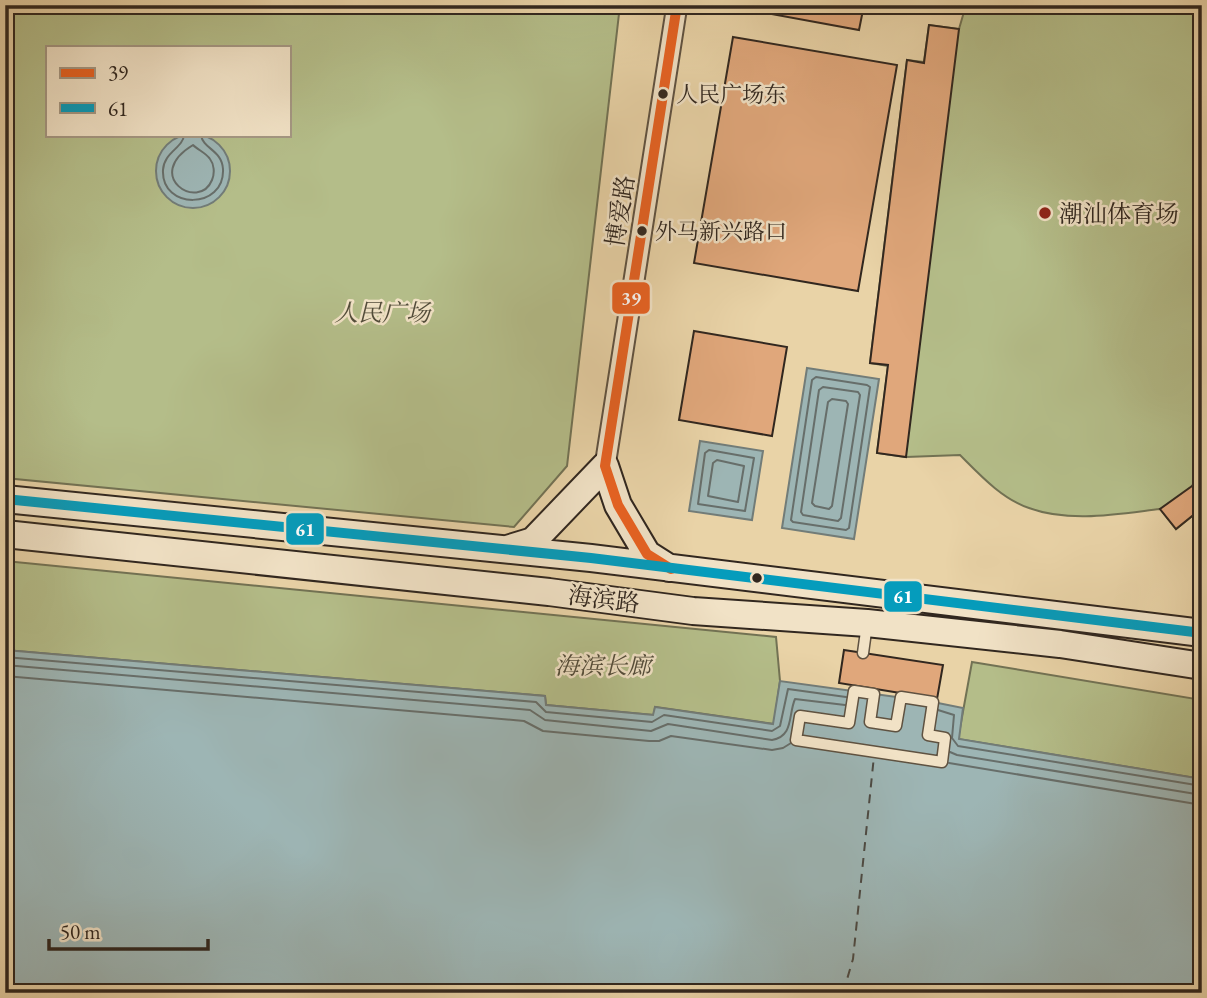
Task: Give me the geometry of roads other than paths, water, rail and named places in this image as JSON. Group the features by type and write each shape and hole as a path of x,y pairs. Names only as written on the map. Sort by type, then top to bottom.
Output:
{"main road":[{"path":"505,550 533,541 605,466 618,505 647,554 671,569"},
{"name":"海滨路","path":"5,499 505,550 1202,633"},
{"name":"海滨路","path":"5,534 549,592 693,611 867,623 1060,645 1202,666"}],"street":[{"name":"博爱路","path":"605,466 677,5"}],"lane":[{"path":"863,653 867,623"},
{"path":"854,691 874,694 870,722 896,726 901,697 914,697 933,702 928,735 945,738 942,762 796,740 800,716 849,723 854,691"}],"water":[{"path":"182,136 204,136 213,140 224,151 229,164 229,178 224,191 213,202 200,207 186,207 173,202 162,191 157,178 157,164 162,151 173,140"},
{"path":"807,368 879,379 854,539 782,528"},
{"path":"700,441 763,451 752,520 689,511"},
{"path":"5,650 545,696 546,705 653,715 655,707 773,724 780,681 963,708 959,739 1202,779 1202,993 5,993"}],"place":[{"name":"人民广场东","path":"663,94"},
{"name":"潮汕体育场","path":"1045,213"},
{"name":"外马新兴路口","path":"642,231"}],"park label":[{"name":"人民广场","path":"382,312"},
{"name":"海滨长廊","path":"603,665"}]}
